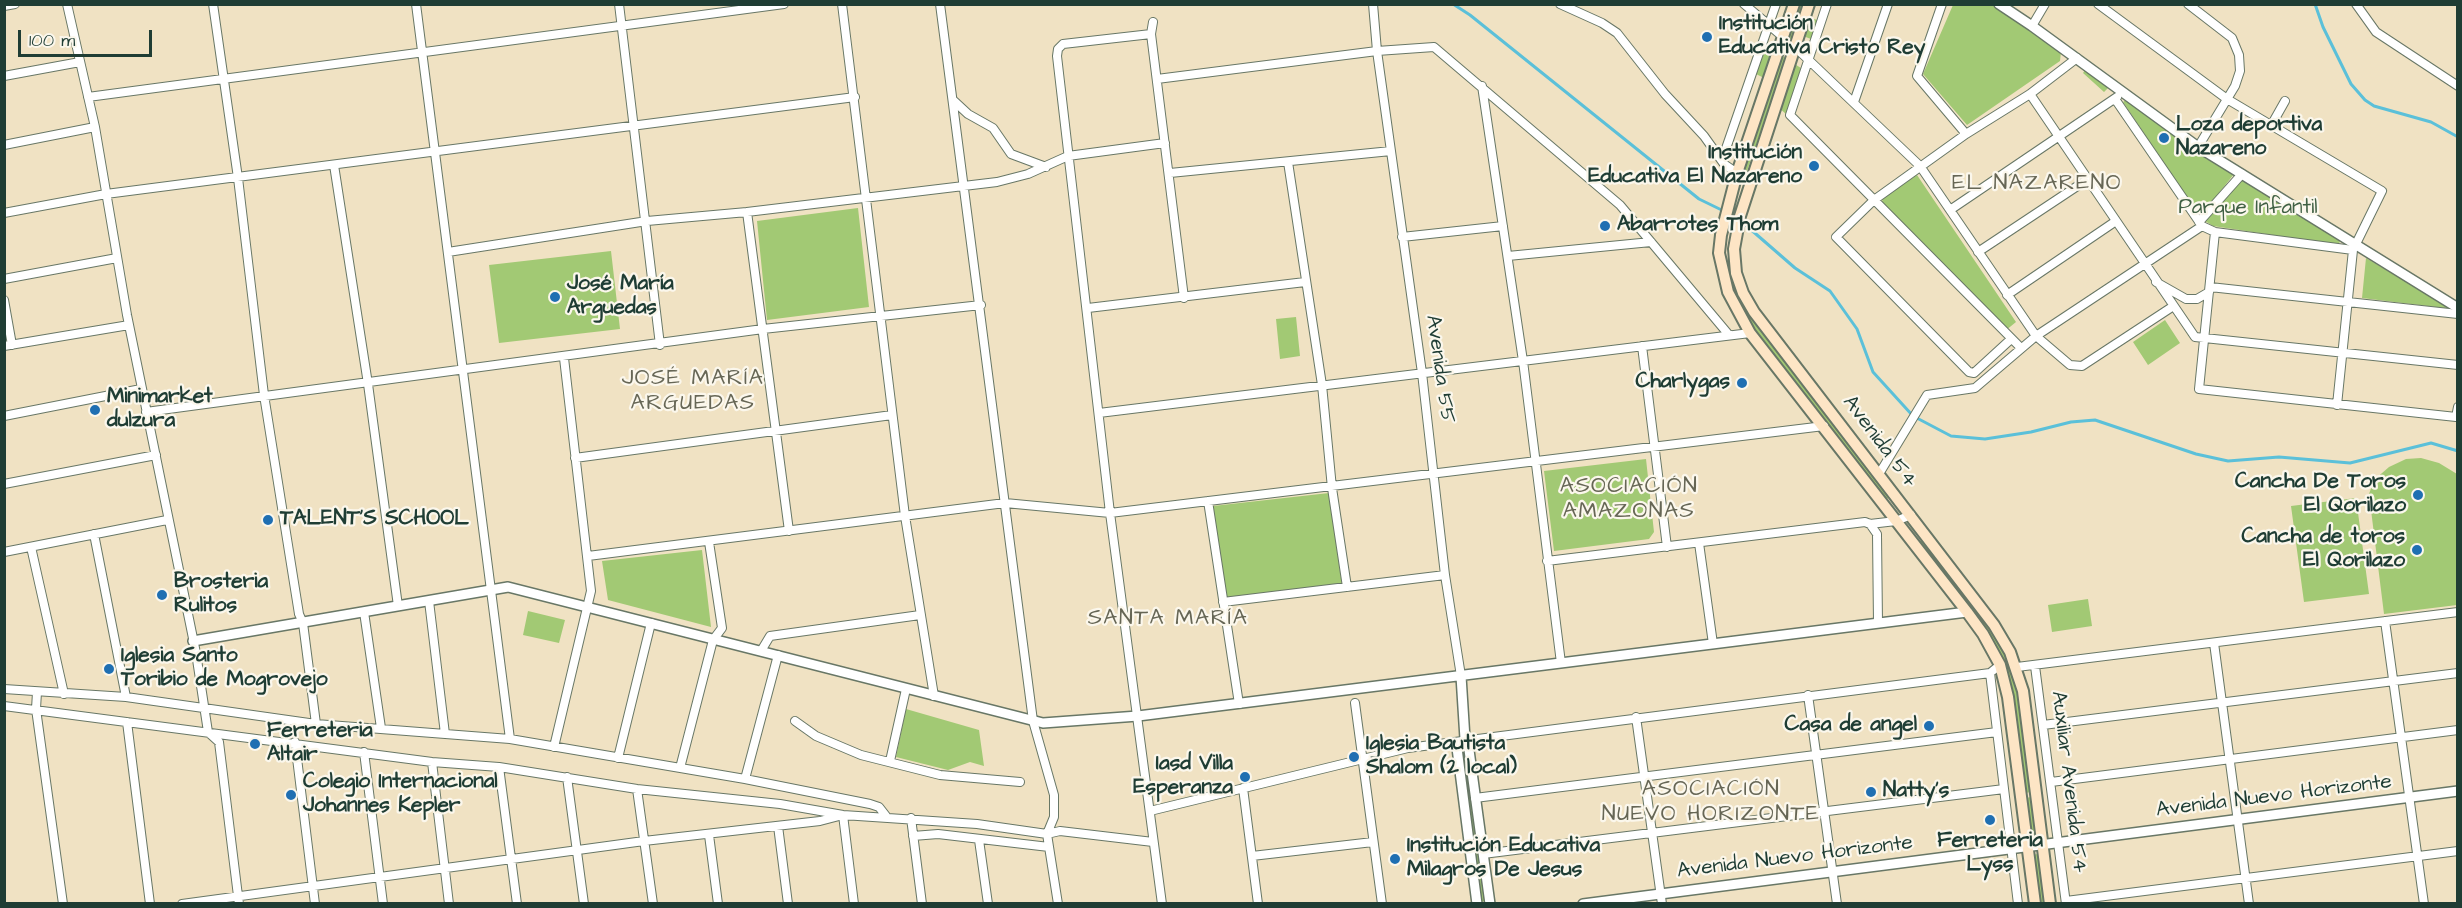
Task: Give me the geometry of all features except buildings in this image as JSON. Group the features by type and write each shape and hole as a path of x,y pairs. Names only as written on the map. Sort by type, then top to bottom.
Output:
{"main road":[{"name":"Avenida 54","path":"1794,4 1737,173 1721,235 1719,253 1731,302 1750,333 1983,633 2000,665 2008,697 2035,903"},
{"name":"Avenida 54","path":"1809,4 1740,216 1734,249 1736,273 1743,293 1754,312 1994,625 2017,667 2050,903"}],"street":[{"path":"4,6 15,4"},
{"path":"67,4 95,127 129,325 193,640 208,732 219,742 238,900"},
{"path":"213,4 238,178 264,395 299,614 303,622 316,724"},
{"path":"416,4 461,371 510,739"},
{"path":"619,4 647,221 660,345"},
{"path":"88,97 784,4"},
{"path":"842,4 905,516 934,696"},
{"path":"940,4 981,304 1033,721 1056,809 1047,834 1058,903"},
{"name":"Avenida 55","path":"1373,4 1377,51 1422,374 1445,575 1461,676 1465,739 1490,903"},
{"path":"1560,4 1602,23 1617,33 1722,160 1737,173"},
{"path":"1744,4 1783,37"},
{"path":"1722,160 1776,4"},
{"path":"1827,4 1790,115 2010,340 2021,348"},
{"path":"1854,102 1888,4"},
{"path":"1942,4 1917,76 1966,134"},
{"path":"1999,4 2078,58 2118,95 2354,247 2457,308"},
{"path":"2032,26 2045,4"},
{"path":"2098,4 2228,99 2382,191 2354,247 2337,405"},
{"path":"2188,4 2222,29 2236,44 2240,71 2228,99 2198,147"},
{"path":"2356,4 2376,32 2457,86"},
{"path":"1153,22 1151,34 1184,298"},
{"path":"1151,34 1063,44 1058,49 1068,156 1088,308 1110,513 1162,903"},
{"path":"1157,79 1377,51 1434,47 1620,205 1729,335"},
{"path":"1795,47 1920,166 2036,336 2070,365 2082,366 2172,307"},
{"path":"2010,340 1974,373 1969,372 1836,237 1874,200 1966,134 2030,94 2078,58"},
{"path":"4,76 80,62"},
{"path":"1482,86 1523,361 1561,663"},
{"path":"2030,94 2191,334 2204,338 2457,365"},
{"path":"1950,210 2118,95"},
{"path":"2118,95 2200,224 2215,232 2354,247"},
{"path":"4,213 106,194 855,97"},
{"path":"954,101 968,114 993,128 1011,154 1046,167"},
{"path":"2272,124 2285,101"},
{"path":"4,145 95,127"},
{"path":"448,252 647,221 747,212 997,182 1046,167 1068,156 1165,143"},
{"path":"1170,173 1391,151"},
{"path":"1288,162 1322,385 1332,488 1347,587"},
{"path":"334,165 368,384 398,606"},
{"path":"1879,474 1927,395 1975,388 2036,336 2200,224 2242,174"},
{"path":"1978,252 2088,179"},
{"path":"747,212 789,531"},
{"path":"2007,295 2116,221"},
{"path":"1402,237 1503,226"},
{"path":"2215,232 2199,389 2456,417 2457,408"},
{"path":"1508,256 1651,242"},
{"path":"4,279 117,258"},
{"path":"1088,308 1305,282"},
{"path":"2156,282 2186,299 2197,299 2210,290 2457,314"},
{"path":"4,300 8,345 129,325"},
{"path":"146,412 564,358 763,329 981,304"},
{"path":"1099,413 1750,333"},
{"path":"1642,346 1667,547"},
{"path":"554,747 591,591 564,358"},
{"path":"4,416 141,389"},
{"path":"575,458 892,415"},
{"path":"588,556 709,543 1005,503 1110,513 1332,488 1824,426"},
{"path":"4,484 156,455"},
{"path":"1208,501 1239,704"},
{"path":"1547,561 1865,522 1870,524 1896,521 1911,515"},
{"path":"4,552 167,520"},
{"path":"1870,524 1876,534 1878,623"},
{"path":"94,534 126,697"},
{"path":"680,768 713,639 720,632 722,624 709,543"},
{"path":"1700,543 1713,644"},
{"path":"32,547 64,694"},
{"path":"1223,602 1445,575"},
{"path":"193,640 429,601 491,588 508,587 1033,721 1137,716 1967,612"},
{"path":"429,601 445,734"},
{"path":"364,612 381,728"},
{"path":"2017,667 2457,612"},
{"path":"761,651 770,636 920,615"},
{"path":"2385,621 2424,903"},
{"path":"618,758 651,622"},
{"path":"2214,643 2249,903"},
{"path":"746,779 778,655"},
{"path":"1150,811 1362,758 1465,739 1990,673 2000,665"},
{"name":"Auxiliar Avenida 54","path":"2035,666 2066,902"},
{"path":"1990,673 2018,903"},
{"path":"2043,725 2457,673"},
{"path":"4,689 126,697 316,724 510,739 746,779 870,804 879,807 886,816"},
{"path":"890,760 906,689"},
{"path":"37,692 36,709 63,903"},
{"path":"1808,695 1837,903"},
{"path":"1354,703 1382,903"},
{"path":"4,706 295,742 432,762 499,767 637,789 780,804 843,815 911,818 1047,834 1060,831 1153,842"},
{"path":"1636,717 1662,898"},
{"path":"795,721 834,744 861,755 890,760 940,775 1020,782"},
{"path":"127,722 150,903"},
{"path":"2051,782 2457,730"},
{"path":"1475,798 1997,732"},
{"name":"Avenida 55","path":"1465,739 1457,748 1477,903"},
{"path":"295,742 315,903"},
{"path":"364,752 383,903"},
{"path":"432,762 449,903"},
{"path":"499,767 517,903"},
{"path":"567,777 584,903"},
{"path":"1243,788 1258,903"},
{"path":"637,789 653,903"},
{"path":"1483,854 2004,789"},
{"name":"Avenida Nuevo Horizonte","path":"1583,903 1662,898 1833,871 2457,791"},
{"path":"182,903 238,900 445,868 644,841 709,836 834,819 843,815"},
{"path":"843,815 854,903"},
{"path":"911,818 922,903"},
{"path":"778,826 788,903"},
{"path":"913,836 938,834 1049,847"},
{"path":"709,836 718,903"},
{"path":"980,840 988,903"},
{"path":"1252,856 1373,842"},
{"path":"2066,902 2457,851"}],"green space":[{"path":"1798,5 1804,5 1788,54 1783,51"},
{"path":"1953,5 1992,5 2061,52 2060,61 1967,125 1923,74"},
{"path":"1809,17 1817,20 1811,39 1803,36"},
{"path":"1768,43 1773,50 1764,78 1756,74"},
{"path":"1781,55 1786,59 1747,171 1744,168"},
{"path":"1793,63 1801,68 1786,114 1778,107"},
{"path":"2085,70 2109,87 2104,92 2083,73"},
{"name":"Loza deportiva Nazareno","path":"2126,100 2234,174 2200,217 2123,102"},
{"path":"1917,175 2016,322 2005,331 1882,202 1883,198"},
{"name":"Parque Infantil","path":"2242,179 2340,240 2339,245 2213,226 2205,221"},
{"name":"José María Arguedas","path":"858,208 869,307 767,320 757,221"},
{"name":"José María Arguedas","path":"611,251 620,329 499,343 489,265"},
{"path":"2366,258 2452,309 2362,298"},
{"path":"1728,271 1731,271 1750,315 1891,497 1886,499 1745,317 1732,290"},
{"path":"1296,317 1300,356 1280,359 1276,319"},
{"path":"2165,320 2180,343 2148,365 2133,342"},
{"name":"Cancha de toros El Qorilazo","path":"2421,458 2439,463 2457,474 2457,605 2384,614 2369,494 2374,480 2389,467 2406,459"},
{"path":"1646,459 1654,532 1649,539 1554,551 1544,471"},
{"path":"1329,493 1342,585 1227,599 1213,506"},
{"path":"2356,498 2369,594 2304,602 2291,506"},
{"path":"1923,539 2002,644 2017,686 2031,792 2025,793 2001,656 1988,633 1919,542"},
{"path":"702,550 711,627 608,600 602,561"},
{"path":"2088,599 2092,626 2052,632 2048,605"},
{"path":"528,611 565,620 559,643 523,635"},
{"path":"906,709 979,730 984,766 970,762 948,770 896,757"},
{"path":"1461,753 1465,753 1485,901 1481,902"},
{"path":"2031,797 2036,834 2030,835 2026,798"},
{"path":"2038,854 2045,903 2039,903 2032,855"}],"waterway":[{"path":"1453,4 1470,15 1699,199 1736,217"},
{"path":"2315,4 2323,27 2351,84 2365,100 2374,106 2431,122 2458,137"},
{"path":"1741,221 1795,268 1830,291 1857,329 1873,372 1913,416 1951,436 1985,439 2031,432 2071,422 2095,420 2196,454 2228,461 2279,457 2350,463 2431,443 2458,451"}],"place":[{"name":"Institución Educativa Cristo Rey","path":"1707,37"},
{"name":"Loza deportiva Nazareno","path":"2164,138"},
{"name":"Institución Educativa El Nazareno","path":"1814,166"},
{"name":"Abarrotes Thom","path":"1605,226"},
{"name":"José María Arguedas","path":"555,297"},
{"name":"Charlygas","path":"1742,383"},
{"name":"Minimarket dulzura","path":"95,410"},
{"name":"Cancha De Toros El Qorilazo","path":"2418,495"},
{"name":"TALENT'S SCHOOL","path":"268,520"},
{"name":"Cancha de toros El Qorilazo","path":"2417,550"},
{"name":"Brosteria Rulitos","path":"162,595"},
{"name":"Iglesia Santo Toribio de Mogrovejo","path":"109,669"},
{"name":"Casa de angel","path":"1929,726"},
{"name":"Ferreteria Altair","path":"255,744"},
{"name":"Iglesia Bautista Shalom (2 local)","path":"1354,757"},
{"name":"Iasd Villa Esperanza","path":"1245,777"},
{"name":"Natty's","path":"1871,792"},
{"name":"Colegio Internacional Johannes Kepler","path":"291,795"},
{"name":"Ferreteria Lyss","path":"1990,820"},
{"name":"Institución Educativa Milagros De Jesus","path":"1395,859"}],"district":[{"name":"EL NAZARENO","path":"2037,184"},
{"name":"JOSÉ MARÍA ARGUEDAS","path":"693,392"},
{"name":"ASOCIACIÓN AMAZONAS","path":"1629,500"},
{"name":"SANTA MARÍA","path":"1168,619"},
{"name":"ASOCIACIÓN NUEVO HORIZONTE","path":"1711,802"}]}
